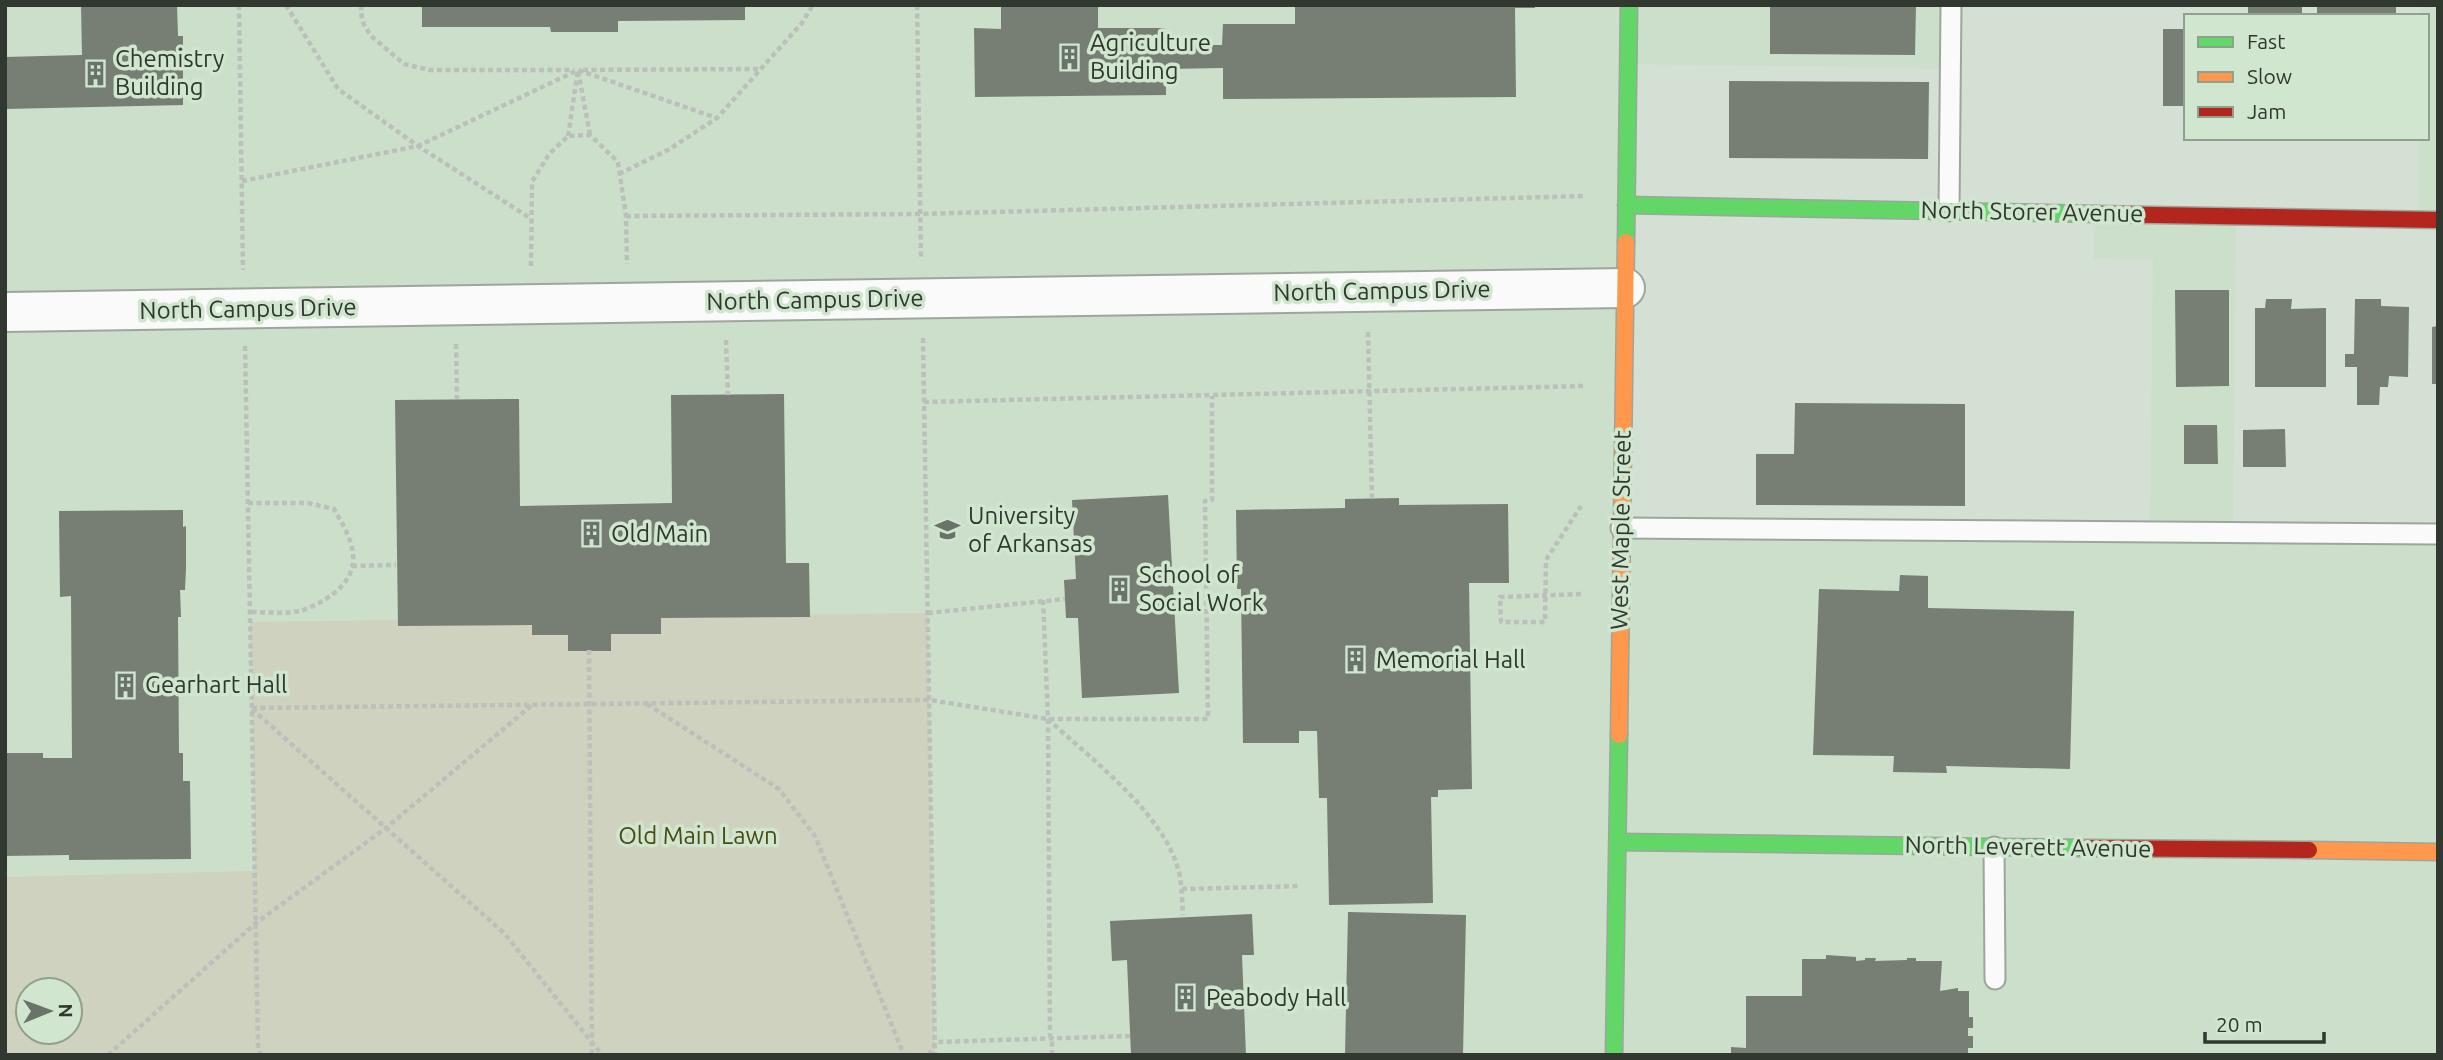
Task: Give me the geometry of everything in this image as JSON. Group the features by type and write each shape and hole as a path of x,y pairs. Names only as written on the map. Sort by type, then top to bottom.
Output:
{"street":[{"name":"West Maple Street","path":"1615,1055 1629,5"},
{"name":"North Storer Avenue","path":"1626,205 2438,220"},
{"name":"North Campus Drive","path":"5,312 1625,288"},
{"name":"North Leverett Avenue","path":"1618,842 2438,852"}],"lane":[{"path":"1949,211 1951,5"},
{"path":"1621,528 2438,534"},
{"path":"1994,847 1995,979"}],"path":[{"path":"239,5 259,1053"},
{"path":"286,5 338,89 418,146 531,218"},
{"path":"361,5 362,21 371,36 404,64 430,70 758,69"},
{"path":"620,174 668,150 718,118 758,69 802,23 813,5"},
{"path":"917,5 935,1055"},
{"path":"242,181 418,146 578,70 718,118"},
{"path":"578,70 590,135 618,162 626,216 628,303"},
{"path":"531,304 532,182 549,154 568,136 578,70"},
{"path":"568,136 590,135"},
{"path":"626,216 920,214 1586,196"},
{"path":"1367,291 1373,499"},
{"path":"725,301 728,395"},
{"path":"456,306 457,399"},
{"path":"924,402 1583,386"},
{"path":"251,708 930,699 1048,719 1208,719 1205,501 1212,500 1212,396"},
{"path":"248,503 308,503 334,509 347,532 355,558 348,582 327,598 300,611 250,612"},
{"path":"1581,594 1546,596 1500,597 1501,622 1545,622 1546,596 1546,560 1582,505"},
{"path":"352,566 397,565"},
{"path":"928,613 1065,599"},
{"path":"1043,600 1048,719 1052,1055"},
{"path":"589,650 592,1055"},
{"path":"646,704 779,789 815,836 904,1055"},
{"path":"108,1055 256,923 386,828 532,705"},
{"path":"251,708 504,933 602,1055"},
{"path":"1048,719 1138,803 1163,834 1178,870 1183,915"},
{"path":"1182,889 1301,886"},
{"path":"936,1042 1130,1036"},
{"path":"929,1055 936,1042"}],"shaded area":[{"name":"University of Arkansas","path":"5,5 1951,5 1950,69 1628,64 1622,528 2150,531 2153,260 2094,259 2094,213 2236,216 2233,533 2438,534 2438,1055 5,1055"},
{"path":"2420,5 2438,5 2438,220 2418,219 2419,140 2429,140 2429,14 2420,14"}],"green space":[{"name":"Old Main Lawn","path":"928,613 935,1055 5,1055 5,877 255,871 250,622"}],"building":[{"name":"Chemistry Building","path":"81,5 177,5 178,36 183,36 183,105 5,109 5,57 82,55"},
{"path":"422,5 745,5 745,20 618,21 618,32 551,32 550,27 422,27"},
{"path":"1001,5 1098,5 1098,28 1165,28 1165,45 1222,45 1223,24 1295,24 1295,5 1535,5 1535,8 1515,8 1516,97 1223,99 1223,68 1166,69 1166,95 975,97 974,28 1001,29"},
{"path":"1770,5 1916,5 1915,55 1770,54"},
{"path":"2248,5 2302,5 2302,14 2248,14"},
{"path":"2317,5 2396,5 2396,14 2317,14"},
{"path":"2163,29 2184,29 2184,106 2163,106"},
{"path":"1729,81 1929,82 1928,159 1729,158"},
{"path":"2175,290 2229,290 2229,386 2176,387"},
{"path":"2266,299 2292,299 2291,309 2326,308 2326,387 2255,387 2255,308 2265,308"},
{"path":"2355,299 2381,299 2381,306 2409,307 2408,377 2389,376 2388,387 2380,387 2379,405 2357,405 2357,367 2345,367 2345,354 2354,354"},
{"path":"2438,326 2438,384 2432,384 2432,327"},
{"name":"Old Main","path":"784,394 786,563 809,563 810,617 661,618 661,634 611,634 611,651 568,651 568,635 532,635 532,625 398,626 395,400 519,399 520,506 672,503 671,395"},
{"path":"1795,403 1965,404 1965,506 1756,505 1756,454 1794,454"},
{"path":"2184,425 2217,425 2218,464 2184,464"},
{"path":"2285,429 2286,467 2243,467 2243,430"},
{"name":"School of Social Work","path":"1168,495 1179,693 1082,698 1078,618 1066,618 1064,580 1076,579 1072,500"},
{"name":"Memorial Hall","path":"1399,498 1399,505 1508,504 1509,583 1469,583 1472,789 1438,790 1438,797 1431,797 1433,903 1329,905 1327,798 1319,798 1317,731 1299,731 1299,743 1243,743 1241,589 1237,589 1236,510 1345,508 1345,499"},
{"name":"Gearhart Hall","path":"183,510 183,527 186,526 186,569 185,590 180,590 181,617 178,617 179,753 183,753 183,781 190,781 191,859 69,860 69,855 5,856 5,753 43,753 43,758 72,758 71,596 60,597 59,511"},
{"path":"1900,575 1928,576 1928,608 2074,611 2070,769 1946,766 1947,773 1893,772 1894,756 1813,755 1819,589 1899,591"},
{"path":"1348,912 1466,915 1463,1055 1345,1055"},
{"name":"Peabody Hall","path":"1252,914 1254,955 1242,955 1246,1055 1131,1055 1127,960 1112,961 1110,921"},
{"path":"1826,955 1856,957 1856,961 1865,958 1876,958 1875,961 1916,958 1916,961 1942,961 1940,991 1958,988 1958,991 1969,991 1969,1017 1973,1017 1973,1028 1968,1028 1968,1036 1973,1036 1973,1048 1968,1048 1968,1055 1731,1055 1731,1047 1746,1048 1746,996 1802,996 1802,959 1826,959"}],"traffic: fast":[{"path":"1626,242 1629,5"},
{"path":"1626,205 2096,214"},
{"path":"1614,1055 1619,735"},
{"path":"1618,842 2082,848"}],"traffic: slow":[{"path":"1619,735 1626,242"},
{"path":"2309,850 2438,852"}],"traffic: jam":[{"path":"2096,214 2438,220"},
{"path":"2082,848 2309,850"}],"place":[{"name":"Agriculture Building","path":"1070,57"},
{"name":"Chemistry Building","path":"95,73"},
{"name":"University of Arkansas","path":"948,530"},
{"name":"Old Main","path":"591,534"},
{"name":"School of Social Work","path":"1119,589"},
{"name":"Memorial Hall","path":"1356,660"},
{"name":"Gearhart Hall","path":"125,685"},
{"name":"Peabody Hall","path":"1186,998"}]}
